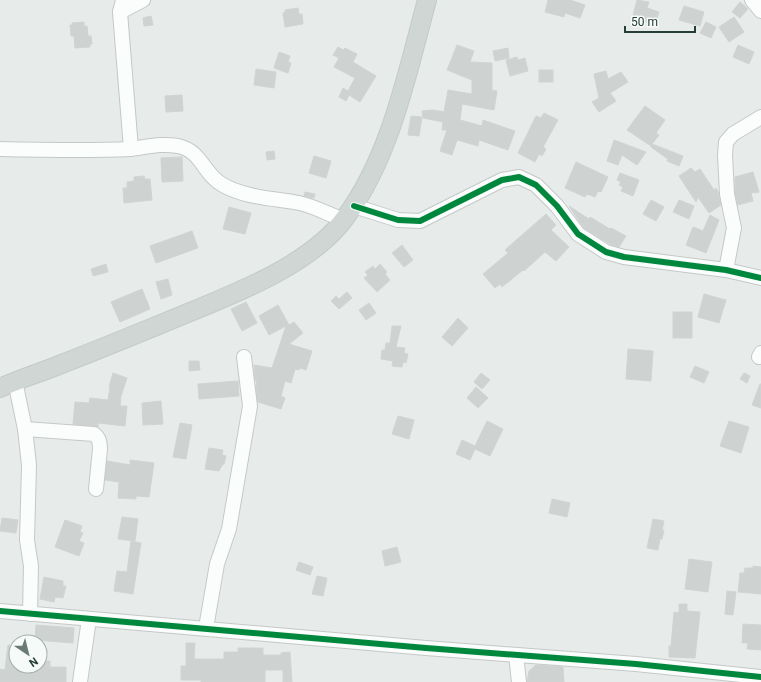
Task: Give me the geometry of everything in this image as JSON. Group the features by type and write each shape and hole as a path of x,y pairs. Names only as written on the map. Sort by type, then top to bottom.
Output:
{"main road":[{"path":"8,384 63,364 231,295 290,265 330,235 349,213 366,185 391,129 427,0"}],"street":[{"path":"131,148 122,6 143,0"},
{"path":"752,0 761,11"},
{"path":"726,270 734,228 727,194 725,155 726,142 733,134 761,117"},
{"path":"0,149 131,148 160,144 179,146 190,150 200,160 210,175 222,184 234,190 261,198 398,220 420,221 502,180 519,178 536,185 556,206 578,234 606,252 624,258 726,270 761,278"},
{"path":"206,628 217,564 229,529 250,406 244,357"},
{"path":"8,384 25,429 29,465 27,540 31,566 30,614"},
{"path":"25,429 94,434 98,437 100,443 96,489"},
{"path":"0,611 636,664 722,678 761,677"},
{"path":"80,682 89,619"},
{"path":"516,655 519,682"}],"building":[{"path":"548,0 570,0 585,5 580,18 565,13 564,17 545,12"},
{"path":"637,0 649,2 647,8 659,12 655,25 632,19"},
{"path":"740,2 748,9 740,18 732,12"},
{"path":"684,6 704,12 700,26 679,20"},
{"path":"298,8 299,14 302,14 303,24 285,27 283,13 285,10"},
{"path":"151,16 153,25 144,26 143,18"},
{"path":"734,17 744,32 729,42 719,27"},
{"path":"84,22 84,26 87,26 88,36 91,36 92,44 90,44 90,47 75,48 74,36 71,36 70,25 72,25 72,23"},
{"path":"706,22 716,27 711,38 700,33"},
{"path":"457,45 474,51 470,62 492,63 492,90 497,91 494,110 462,104 460,120 482,126 483,120 515,131 508,150 479,140 478,146 457,140 452,155 440,151 447,130 442,130 443,122 423,118 422,111 433,110 444,112 448,90 472,94 472,80 447,70"},
{"path":"738,45 754,52 749,64 733,57"},
{"path":"338,47 343,50 345,48 357,54 353,62 376,76 360,102 349,95 346,101 339,97 343,88 348,91 355,78 334,67 339,58 333,55"},
{"path":"508,48 509,58 495,61 493,51"},
{"path":"279,52 290,56 288,62 291,63 288,73 274,68"},
{"path":"517,57 518,60 525,58 528,71 510,76 506,60"},
{"path":"256,69 276,72 274,88 254,85"},
{"path":"539,70 553,70 553,82 539,82"},
{"path":"606,71 608,79 621,72 628,82 610,93 616,101 599,112 592,102 599,98 594,74"},
{"path":"182,95 183,111 166,112 165,96"},
{"path":"645,106 665,120 656,133 659,135 652,144 683,156 679,166 667,161 668,159 651,147 652,145 651,146 627,130"},
{"path":"544,113 558,120 543,147 546,149 542,156 539,154 535,162 518,153 536,116 541,118"},
{"path":"411,116 422,117 419,136 408,135"},
{"path":"614,140 646,152 637,165 622,155 618,165 607,161"},
{"path":"274,151 275,159 267,160 266,152"},
{"path":"314,156 331,161 326,178 309,173"},
{"path":"182,157 183,181 162,182 161,158"},
{"path":"576,162 608,177 601,192 598,191 595,197 587,194 585,197 565,188"},
{"path":"691,168 695,172 700,169 714,190 716,188 718,192 721,205 709,213 698,197 696,202 679,176"},
{"path":"753,172 759,192 751,193 753,201 738,205 735,193 735,177"},
{"path":"620,173 639,180 633,196 621,191 623,187 619,185 621,182 617,180"},
{"path":"144,176 145,179 150,179 152,200 124,203 123,188 127,188 127,182 134,181 134,177"},
{"path":"305,192 315,194 314,198 304,196"},
{"path":"651,200 664,207 656,221 643,214"},
{"path":"679,200 694,206 689,219 673,212"},
{"path":"569,206 589,219 590,217 610,229 611,228 626,236 619,247 610,244 584,228"},
{"path":"229,207 251,213 245,234 223,229"},
{"path":"546,214 556,225 551,230 569,247 556,261 545,252 524,271 523,270 502,287 500,284 495,288 483,274 508,253 505,250"},
{"path":"710,215 719,220 706,253 686,245 693,227 703,231"},
{"path":"192,231 198,248 156,263 150,246"},
{"path":"402,245 413,260 404,267 392,253"},
{"path":"106,264 108,272 93,276 91,269"},
{"path":"380,264 387,272 385,274 390,280 377,292 364,278 368,275 365,272 373,266 375,269"},
{"path":"168,279 172,295 161,299 156,282"},
{"path":"142,289 150,309 120,322 111,302"},
{"path":"347,292 352,298 339,309 331,301 336,296 339,299"},
{"path":"704,294 726,300 719,323 698,317"},
{"path":"246,302 257,323 242,331 231,309"},
{"path":"369,303 376,313 366,320 359,310"},
{"path":"278,305 289,325 294,322 303,333 289,344 312,351 306,370 300,368 299,370 295,369 291,383 285,381 281,396 285,398 281,409 258,402 257,381 255,380 254,365 272,368 286,326 269,335 259,316"},
{"path":"673,312 692,312 692,338 673,338"},
{"path":"458,318 468,328 452,346 442,337"},
{"path":"392,326 401,326 396,347 405,348 404,353 408,354 406,363 403,362 402,367 392,366 393,361 381,359 382,350 385,350 386,343 390,343"},
{"path":"628,349 653,351 651,381 626,379"},
{"path":"189,361 199,361 200,370 189,371"},
{"path":"695,366 709,372 704,383 690,377"},
{"path":"113,373 127,378 121,396 120,406 127,406 125,426 98,423 98,427 73,424 75,402 89,403 90,398 108,400 109,387"},
{"path":"481,373 490,380 482,389 474,382"},
{"path":"744,373 750,376 747,383 740,379"},
{"path":"238,381 239,396 199,399 198,384"},
{"path":"761,384 761,408 752,405"},
{"path":"476,387 488,398 478,408 467,398"},
{"path":"161,401 163,424 143,425 142,403"},
{"path":"398,416 414,420 409,439 392,434"},
{"path":"487,421 503,429 490,456 475,449 470,460 456,454 462,440 475,446"},
{"path":"729,421 749,427 741,453 720,446"},
{"path":"180,423 192,425 186,459 173,457"},
{"path":"209,448 223,450 222,455 226,456 224,464 219,471 205,469"},
{"path":"130,460 154,463 149,497 136,496 136,499 118,498 119,482 105,480 107,461 130,465"},
{"path":"552,499 570,503 567,517 549,513"},
{"path":"122,517 138,519 135,541 118,539"},
{"path":"2,518 18,520 16,533 0,531"},
{"path":"653,519 664,521 662,530 664,530 662,539 660,539 658,550 647,548"},
{"path":"65,520 82,526 80,532 83,533 79,541 84,543 79,556 55,547"},
{"path":"131,541 141,543 133,594 114,591 117,571 127,572"},
{"path":"397,547 401,562 385,566 382,551"},
{"path":"689,559 712,562 708,592 685,589"},
{"path":"299,562 313,567 310,575 296,570"},
{"path":"753,566 761,567 761,594 738,592 740,573 744,573 745,568 753,568"},
{"path":"317,576 327,578 323,596 312,594"},
{"path":"44,577 63,581 63,586 66,586 63,598 55,597 54,602 40,599"},
{"path":"727,591 736,592 733,615 725,614"},
{"path":"679,604 687,604 687,611 700,612 695,658 669,657 669,646 671,646 674,612 679,613"},
{"path":"743,624 761,625 761,650 747,649 748,643 742,643"},
{"path":"36,625 74,628 73,643 48,641 48,634 35,634"},
{"path":"186,643 195,643 194,659 224,659 224,652 238,652 238,648 263,648 263,655 281,655 281,653 290,652 292,682 283,682 283,670 265,670 265,682 201,682 201,680 181,680 181,666 186,666"},
{"path":"8,645 8,674 48,674 48,661 50,661 50,667 66,667 66,682 0,682 0,669 5,670"},
{"path":"536,665 563,667 564,682 527,682 529,671"}],"cycle path":[{"path":"354,206 398,220 420,221 502,180 519,177 536,185 557,206 578,234 606,252 624,257 726,270 761,278"},
{"path":"0,611 426,648 636,664 761,677"}]}
